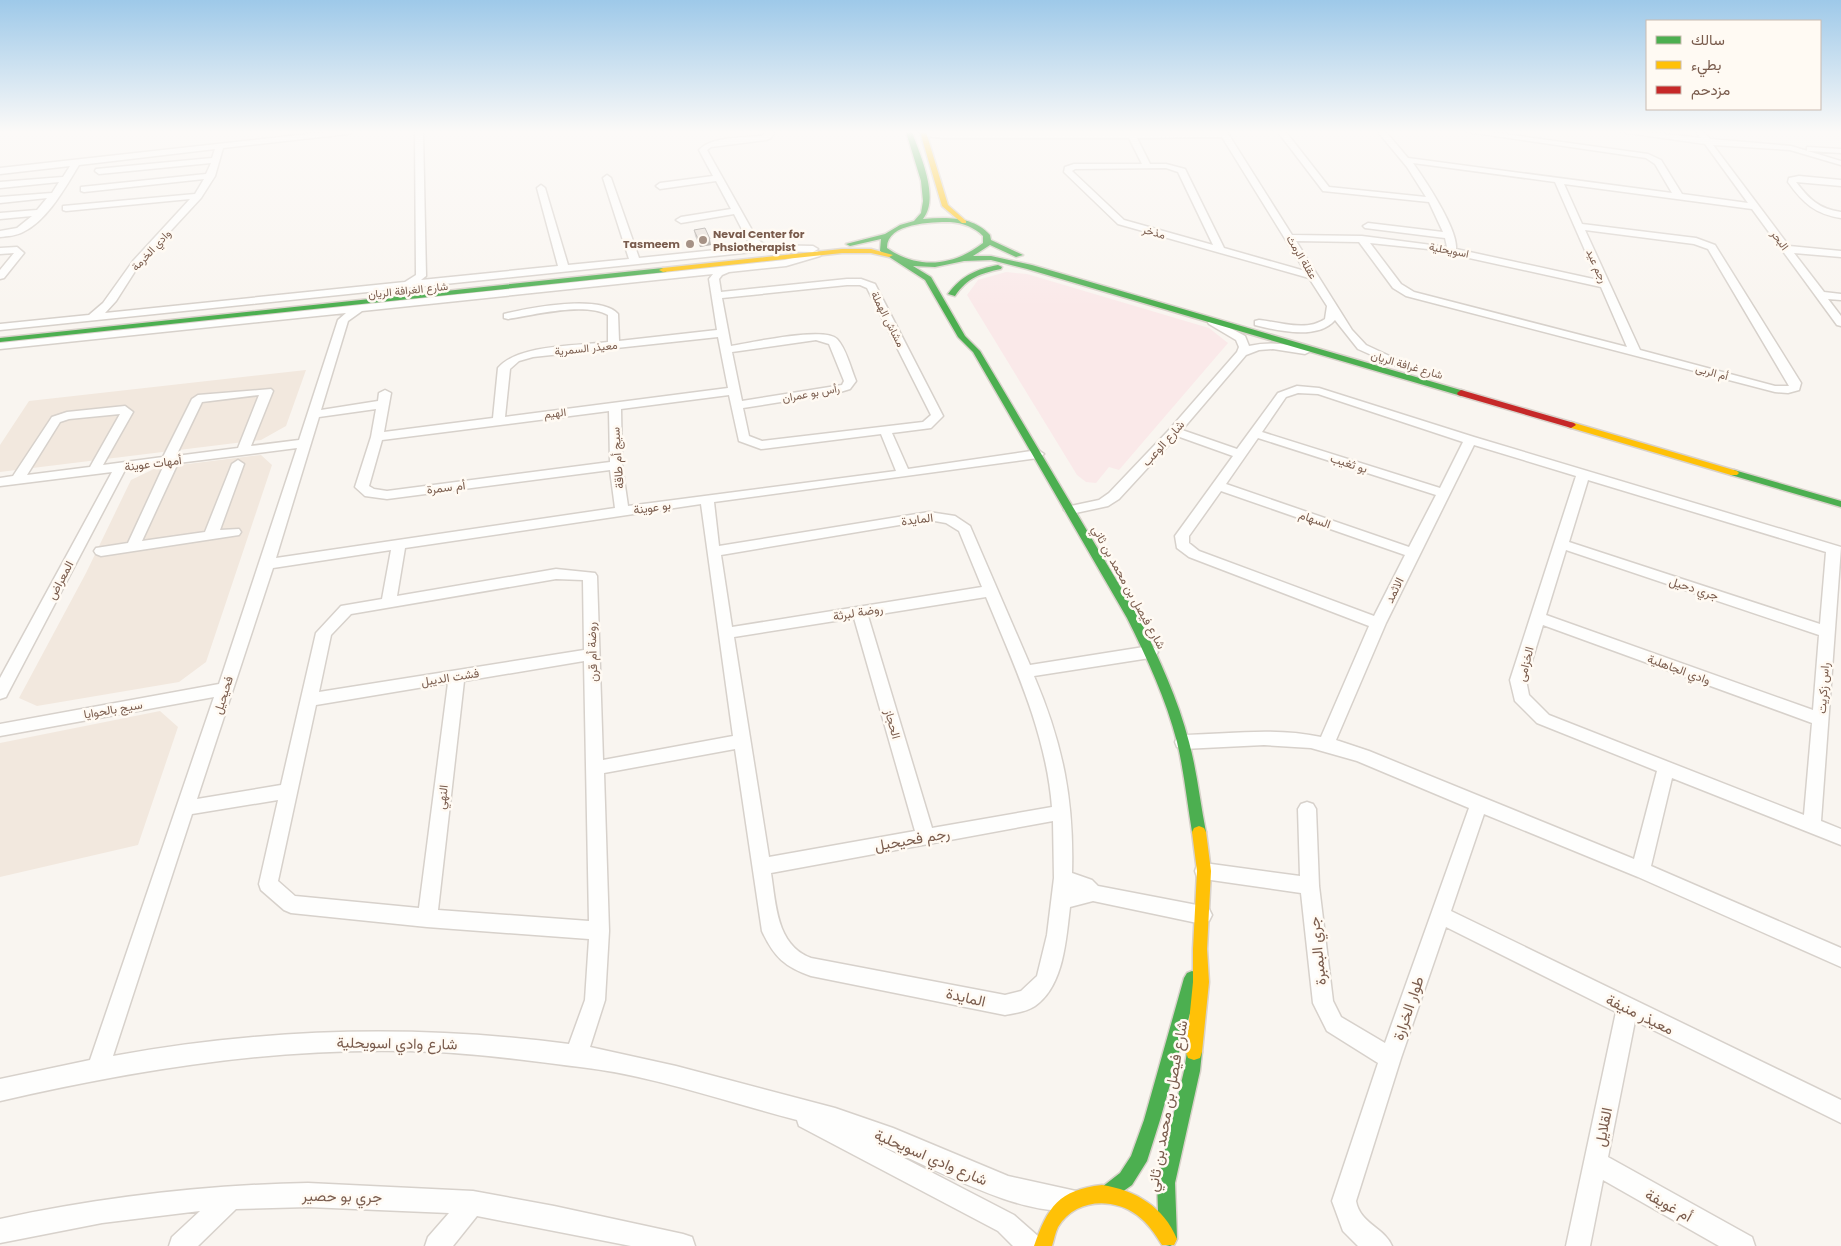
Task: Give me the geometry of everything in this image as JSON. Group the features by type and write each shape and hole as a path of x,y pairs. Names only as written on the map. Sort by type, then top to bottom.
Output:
{"main road":[{"path":"917,222 926,211 924,190"},
{"path":"901,261 922,265 948,263 965,259 981,251 988,241 987,235 979,227 964,222 945,206 940,190"},
{"name":"شارع الغرافة الريان","path":"0,340 658,271 815,251 886,236 902,227 917,222 944,220 964,222"},
{"path":"886,236 882,246 889,255"},
{"name":"شارع غرافة الريان","path":"988,241 1014,253 1603,422"},
{"name":"شارع الغرافة الريان","path":"0,333 468,284 815,251 860,250 889,255 901,261"},
{"name":"شارع غرافة الريان","path":"965,259 991,258 1030,267 1841,504"},
{"name":"شارع فيصل بن محمد بن ثاني","path":"901,261 928,279 962,337 976,351 1071,510 1150,652 1169,698 1183,742 1196,806 1204,871 1200,949 1201,982 1196,1046 1166,1183 1170,1242"},
{"path":"948,263 944,279 954,298 959,282 975,272 997,267 1030,267"},
{"path":"658,271 694,272"},
{"path":"450,281 468,284"},
{"path":"363,295 401,286"},
{"path":"368,307 405,297"},
{"path":"287,310 316,312"},
{"path":"130,314 162,316"},
{"path":"39,329 68,321"},
{"name":"شارع فيصل بن محمد بن ثاني","path":"955,326 968,324 976,351"},
{"name":"شارع فيصل بن محمد بن ثاني","path":"1108,1193 1126,1179 1138,1161 1152,1120 1200,949"},
{"path":"1043,1246 1049,1226 1056,1215 1074,1200 1085,1195 1108,1193 1128,1199 1142,1207 1155,1218 1170,1242"}],"street":[{"path":"0,234 20,230 58,190"},
{"name":"وادي الخرمة","path":"87,318 111,303 136,264 177,222 202,190"},
{"path":"420,190 421,276"},
{"path":"542,190 564,269"},
{"path":"611,190 635,261"},
{"path":"725,190 753,241 764,248"},
{"name":"مذخر","path":"1087,190 1121,222 1313,276"},
{"name":"مذخر","path":"1192,190 1222,251"},
{"name":"عقلة الرمث","path":"1259,190 1331,307 1356,342 1394,362"},
{"path":"1337,190 1432,200"},
{"path":"1426,190 1449,236 1451,249"},
{"name":"رجم عيد","path":"1563,190 1635,352"},
{"path":"1630,190 1756,207"},
{"path":"1675,190 1679,197"},
{"name":"البحر","path":"1744,190 1841,323"},
{"path":"1798,190 1812,208 1818,212 1841,215"},
{"path":"0,200 54,195"},
{"path":"66,208 198,196"},
{"path":"681,220 737,211"},
{"path":"0,216 38,213"},
{"path":"1368,226 1449,236"},
{"name":"أم الربى","path":"1362,239 1397,286 1410,294 1782,390 1792,390 1796,386 1712,247 1696,241 1579,226"},
{"name":"اسويحلية","path":"1290,238 1362,239 1451,249 1605,285"},
{"name":"شارع الغرافة الريان","path":"0,327 764,248 815,251"},
{"path":"1786,249 1841,254"},
{"path":"0,251 17,250 19,253 0,276"},
{"name":"شارع الغرافة الريان","path":"0,346 316,312 336,315 368,307 786,263 815,251"},
{"path":"694,272 714,279 718,273 728,269"},
{"path":"421,276 426,280 437,282"},
{"path":"401,286 421,276"},
{"name":"مشاش الهملة","path":"714,279 716,296 743,438 760,446 927,425 937,416 871,286 861,282 847,282 716,296"},
{"path":"523,299 540,289"},
{"path":"508,292 523,299"},
{"path":"1820,295 1841,297"},
{"path":"521,314 523,299"},
{"path":"111,303 111,310 118,315"},
{"path":"508,316 593,306 608,309 613,314 614,345"},
{"path":"336,315 368,307"},
{"path":"1259,323 1297,328 1316,328 1330,320 1331,307"},
{"name":"فحيحيل","path":"98,1068 267,564 315,414 336,315"},
{"path":"1212,321 1241,338 1244,347 1242,353"},
{"name":"معيذر السمرية","path":"499,421 504,368 515,359 532,354 723,333"},
{"name":"رأس بو عمران","path":"726,350 816,337 829,338 834,342 850,381 846,387 837,390 737,405"},
{"path":"1242,353 1252,348 1268,346 1318,352"},
{"name":"شارع الوعب","path":"1071,510 1103,503 1114,496 1242,353"},
{"path":"1378,623 1194,554 1182,545 1182,536 1282,394 1297,389 1319,391 1470,440 1837,551"},
{"path":"133,546 198,399 266,391 244,451"},
{"name":"الهيم","path":"376,437 734,391"},
{"name":"أم سمرة","path":"315,414 384,399 362,487 370,493 387,495 616,465"},
{"name":"سيج أم طاقة","path":"614,406 616,465 622,511"},
{"path":"17,480 56,420 67,416 125,410 127,412 94,470"},
{"path":"885,430 904,474"},
{"path":"1174,431 1240,454"},
{"name":"بو ثغيب","path":"1254,433 1443,493"},
{"name":"الاثمد","path":"1326,744 1378,623 1470,440"},
{"name":"أمهات عوينة","path":"0,482 305,443"},
{"name":"بو عوينة","path":"267,564 622,511 904,474 1038,454"},
{"path":"211,535 238,464"},
{"name":"المعراض","path":"0,693 121,466"},
{"name":"الخزامى","path":"1583,474 1518,680 1521,697 1543,720 1841,837"},
{"name":"السهام","path":"1217,485 1413,553"},
{"name":"المايدة","path":"707,499 713,552 761,867 772,931 782,949 800,963 933,989 995,1004 1005,1005 1026,1000 1041,988 1050,970 1062,887 1063,812 1058,774 1050,740 1025,672 965,529 950,519 937,516 713,552"},
{"path":"101,551 234,532"},
{"name":"جري دحيل","path":"1561,544 1827,632"},
{"path":"389,602 399,545"},
{"name":"راس زكريت","path":"1812,826 1827,632 1837,551"},
{"name":"روضة أم قرن","path":"576,1056 595,1000 599,931 590,576 556,574 346,610 324,633 268,884 291,904 427,918 599,931"},
{"name":"روضة لبرثة","path":"726,634 991,591"},
{"name":"الحجاز","path":"860,612 926,837"},
{"name":"وادي الجاهلية","path":"1538,618 1820,719"},
{"path":"1025,672 1150,652"},
{"name":"فشت الديبل","path":"309,700 592,654"},
{"name":"النهي","path":"427,918 457,676"},
{"name":"سيج بالحوايا","path":"0,730 225,689"},
{"path":"1183,742 1277,738 1326,744 1357,753 1426,784 1641,870 1841,958"},
{"path":"596,768 742,741"},
{"path":"1641,870 1666,768"},
{"path":"186,808 288,791"},
{"name":"طوار الخرارة","path":"1380,1246 1355,1230 1345,1214 1344,1200 1390,1058 1479,804"},
{"name":"جري البمبرة","path":"1307,809 1310,886 1323,1003 1334,1024 1390,1058"},
{"name":"رجم فحيحيل","path":"761,867 1063,812"},
{"path":"1204,871 1310,886"},
{"path":"1062,887 1078,898 1093,893 1202,915"},
{"name":"معيذر منيفة","path":"1440,915 1841,1112"},
{"name":"القلايل","path":"1578,1246 1627,1008"},
{"name":"شارع وادي اسويحلية","path":"0,1090 98,1068 225,1050 346,1042 462,1044 576,1056 683,1077 790,1108 840,1120 1019,1193 1074,1200"},
{"name":"شارع وادي اسويحلية","path":"790,1108 900,1169 1006,1223 1030,1246"},
{"name":"أم غويفة","path":"1595,1163 1742,1246"},
{"name":"جري بو حصير","path":"0,1231 40,1222 121,1209 230,1197 369,1196 473,1203 547,1215 683,1246"},
{"path":"181,1246 230,1197"},
{"path":"437,1246 473,1203"}],"shaded area":[{"path":"1006,272 1027,274 1209,328 1228,343 1119,470 1109,467 1096,483 1086,482 1077,475 967,295 978,280"},
{"path":"306,370 286,426 261,440 0,472 0,445 29,401"},
{"path":"261,455 272,465 206,662 179,682 37,706 19,698 86,573 131,480 156,468"},
{"path":"160,711 178,727 138,845 0,877 0,743"}],"building":[{"path":"705,228 710,239 699,241 694,230"}],"traffic: fast":[{"path":"917,222 925,211 927,201 926,190"},
{"path":"944,220 973,225 987,235 987,244 963,259 935,265 907,262 894,257 883,249 883,241 888,235 902,226 919,222 944,220"},
{"path":"850,244 886,236"},
{"path":"988,241 1019,255"},
{"path":"965,259 991,258 1029,267 1461,393"},
{"path":"901,261 928,279 962,337 976,351 1133,618 1150,652 1169,698 1183,742 1199,832"},
{"path":"952,294 966,278 984,270 998,267"},
{"path":"0,340 663,270"},
{"path":"1734,473 1841,504"},
{"path":"1108,1193 1126,1179 1138,1161 1152,1120 1192,978"},
{"path":"1168,1238 1166,1183 1192,1071 1194,1052"}],"traffic: slow":[{"path":"940,190 945,206 964,222"},
{"path":"663,270 842,251 871,251 889,255"},
{"path":"1571,425 1734,473"},
{"path":"1194,1052 1201,982 1200,949 1204,871 1199,832"},
{"path":"1043,1246 1052,1221 1062,1209 1075,1200 1102,1194 1117,1196 1131,1201 1144,1209 1155,1220 1168,1239"}],"traffic: jam":[{"path":"1461,393 1571,425"}],"place":[{"name":"Neval Center for Phsiotherapist","path":"703,240"},
{"name":"Tasmeem","path":"690,244"}]}
